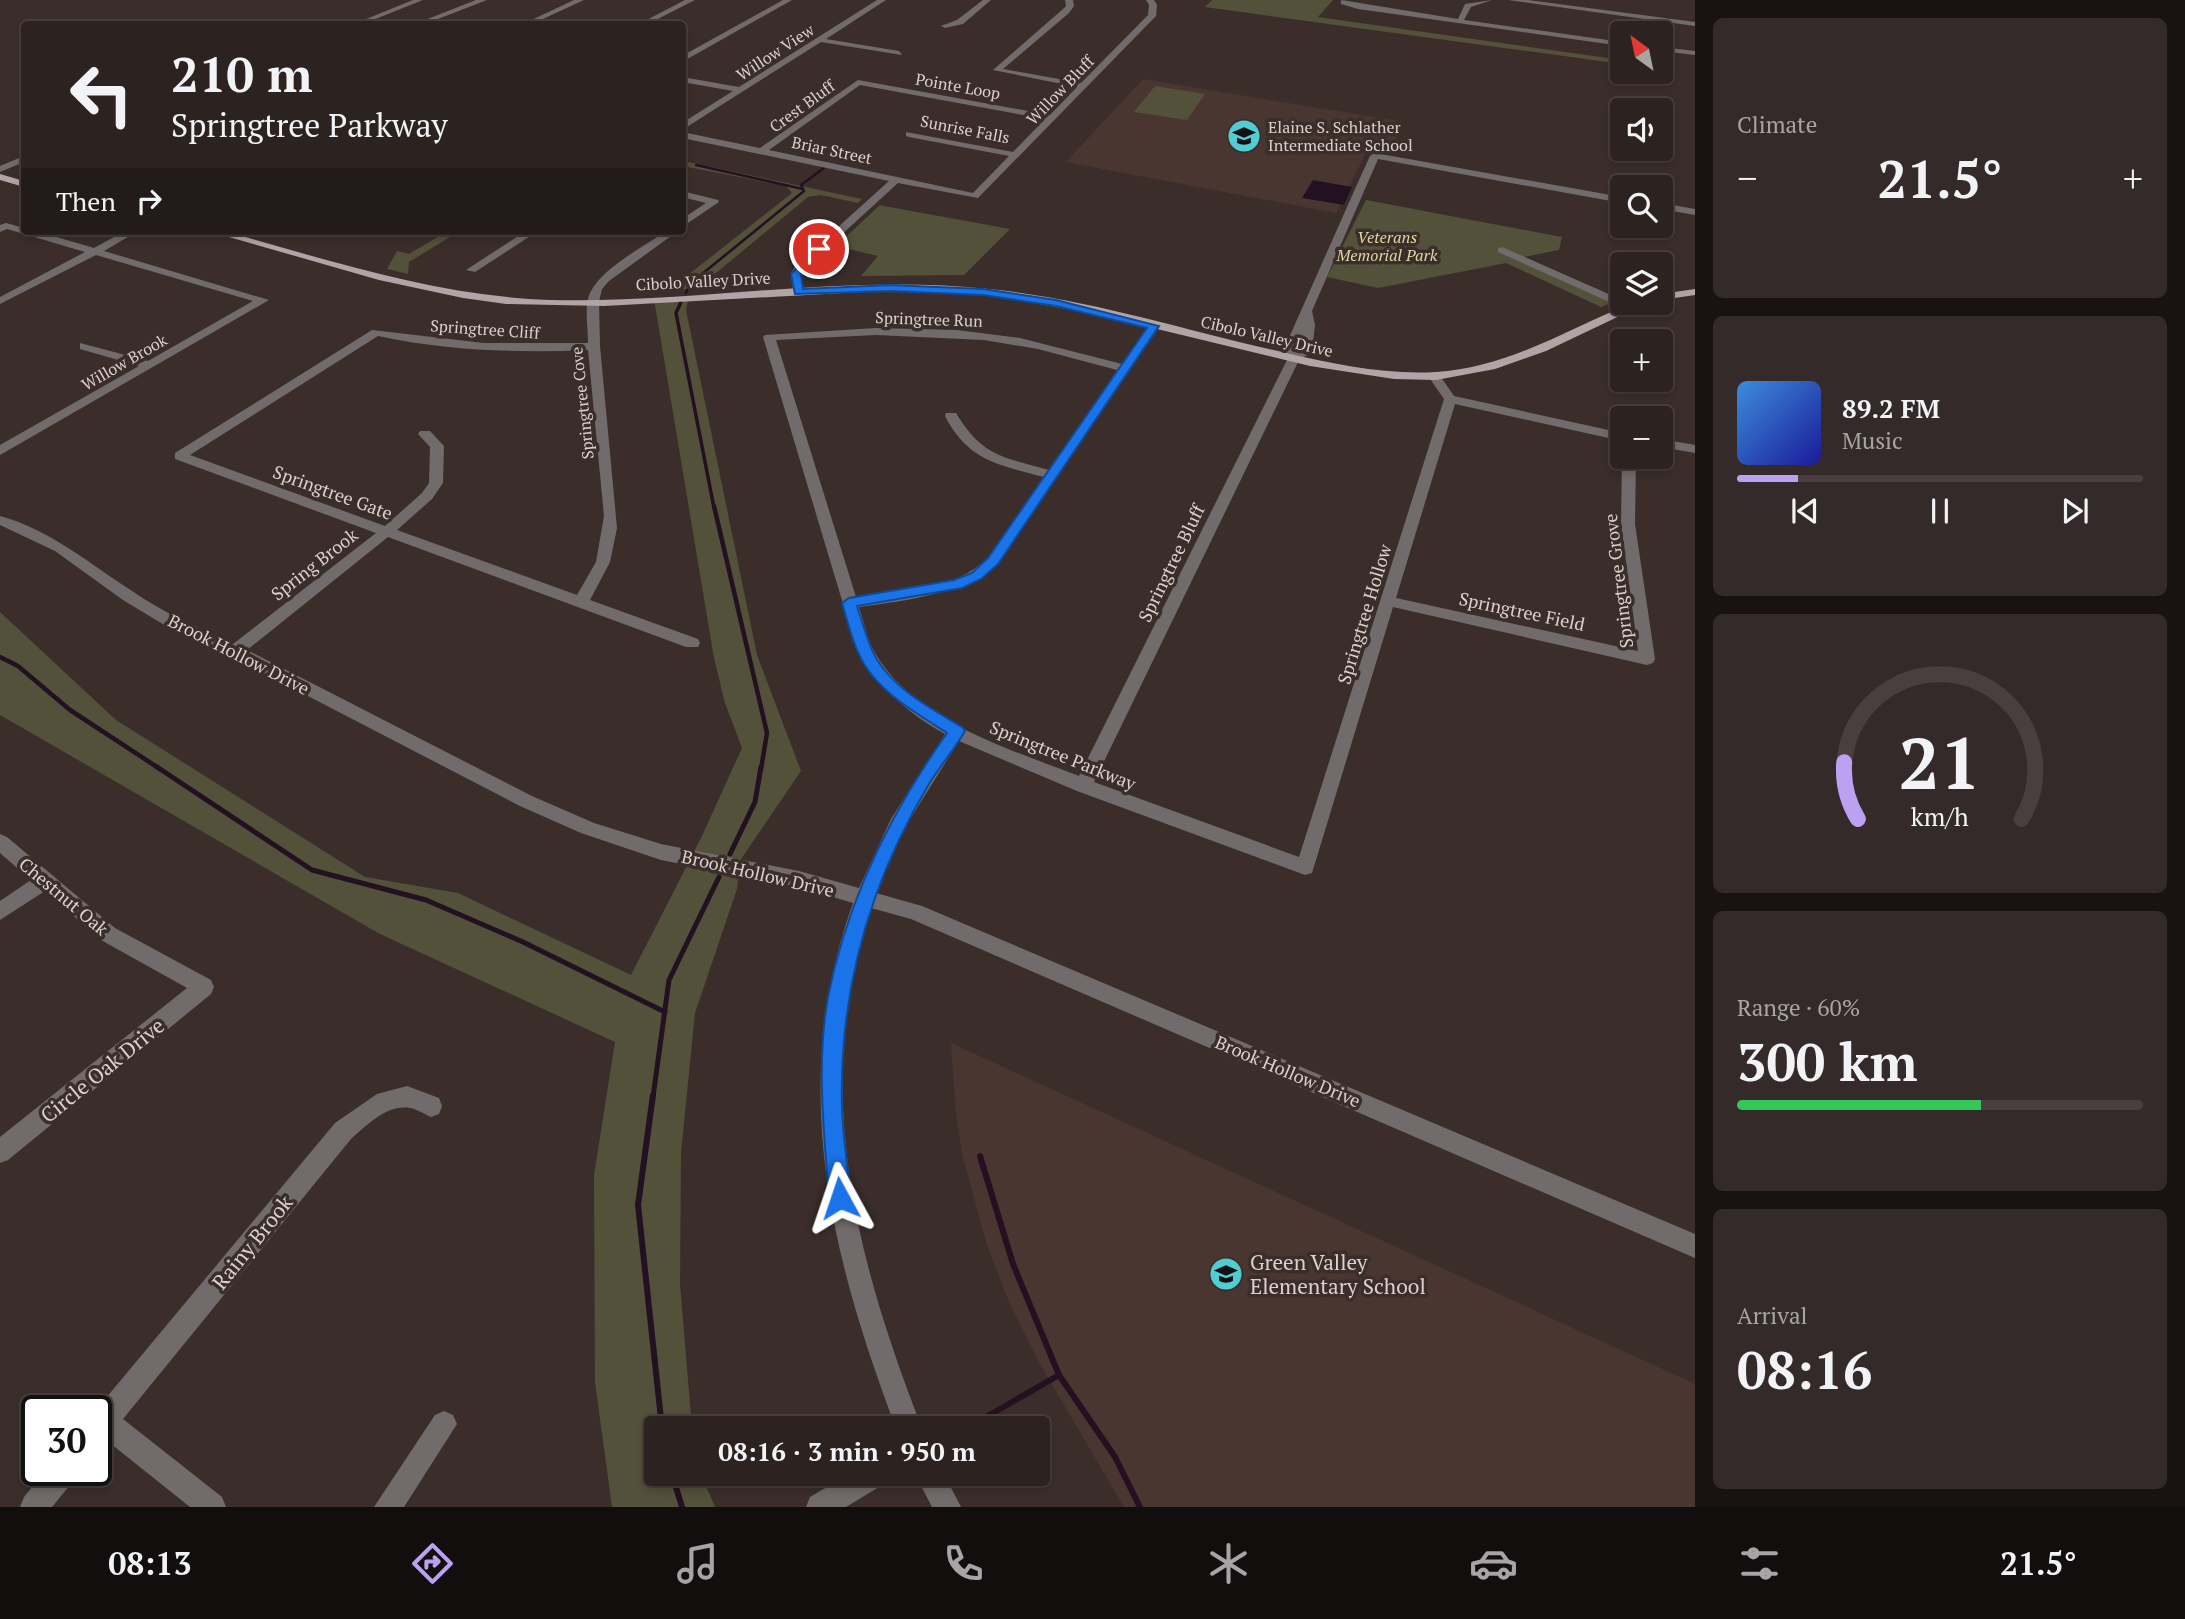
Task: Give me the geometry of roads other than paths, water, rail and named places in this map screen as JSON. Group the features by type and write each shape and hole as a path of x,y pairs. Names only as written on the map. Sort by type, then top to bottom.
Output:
{"main road":[{"path":"0,177 21,183"},
{"name":"Cibolo Valley Drive","path":"228,235 446,293 519,301 593,302 890,288 983,292 1056,303 1370,373 1434,376 1497,367 1613,315"},
{"path":"1673,295 1695,292"}],"street":[{"path":"366,21 419,0"},
{"path":"429,21 483,0"},
{"path":"534,21 580,0"},
{"path":"649,21 691,0"},
{"path":"686,58 788,0"},
{"name":"Willow View","path":"686,124 882,0"},
{"path":"946,26 960,22 987,0"},
{"path":"1069,0 1070,6 1066,11 997,70 1084,86"},
{"name":"Willow Bluff","path":"975,195 1152,16 1153,5 1150,0"},
{"path":"1460,21 1468,6 1488,0"},
{"path":"1512,0 1695,24"},
{"path":"1344,2 1358,7 1460,21 1569,41 1610,43"},
{"path":"820,40 899,53"},
{"path":"1673,50 1693,53"},
{"path":"686,80 741,90"},
{"name":"Pointe Loop","path":"858,82 1052,118"},
{"name":"Crest Bluff","path":"762,151 858,82"},
{"name":"Sunrise Falls","path":"909,134 1016,155"},
{"name":"Briar Street","path":"686,136 975,195"},
{"name":"Springtree Bluff","path":"1083,786 1294,358 1306,352 1309,334 1307,313 1318,279 1375,156 1610,198"},
{"path":"0,169 21,160"},
{"path":"799,292 796,274 800,267 896,180"},
{"path":"686,195 714,202 686,221"},
{"path":"1673,208 1695,212"},
{"path":"3,227 21,230"},
{"path":"40,235 94,250"},
{"path":"0,301 125,235"},
{"path":"471,270 527,235"},
{"path":"593,302 597,289 606,279 667,235"},
{"name":"Willow Brook","path":"0,451 263,299 94,250"},
{"path":"1502,250 1610,295"},
{"name":"Springtree Cove","path":"580,603 599,575 611,537 594,346 593,302"},
{"path":"849,603 940,589 976,576 1007,544 1154,326"},
{"name":"Springtree Run","path":"769,337 904,331 956,333 1001,339 1126,369"},
{"name":"Springtree Cliff","path":"376,332 431,342 480,346 594,346"},
{"name":"Springtree Gate","path":"376,332 180,456 692,643"},
{"name":"Springtree Parkway","path":"769,337 849,603 871,663 884,678 912,704 957,731 1083,786 1305,867"},
{"path":"84,345 149,365"},
{"path":"1434,376 1450,399 1610,434"},
{"name":"Springtree Hollow","path":"1305,867 1450,399"},
{"path":"951,416 964,441 973,448 992,457 1052,475"},
{"name":"Spring Brook","path":"235,651 386,532 426,496 436,482 437,446 425,434"},
{"path":"0,438 14,443"},
{"path":"1673,445 1695,449"},
{"name":"Springtree Grove","path":"1629,469 1628,524 1647,659"},
{"name":"Brook Hollow Drive","path":"0,520 60,548 128,596 177,625 235,651 526,801 588,828 661,852 799,879 915,912 1695,1246"},
{"name":"Springtree Field","path":"1388,601 1647,659"},
{"path":"904,1416 882,1359 856,1276 840,1198 832,1110 832,1057 838,999 865,898 922,781 957,731"},
{"name":"Chestnut Oak","path":"0,842 108,934 204,987"},
{"path":"0,912 47,880"},
{"name":"Circle Oak Drive","path":"0,1152 204,987"},
{"name":"Rainy Brook","path":"112,1411 343,1131 372,1106 390,1098 407,1096 431,1106"},
{"path":"388,1507 444,1424"},
{"path":"112,1435 212,1507"},
{"path":"34,1507 51,1486"},
{"path":"820,1507 854,1486"},
{"path":"936,1486 947,1507"}],"waterway":[{"path":"696,165 803,189"},
{"path":"803,189 801,185 824,168"},
{"path":"686,293 691,283 804,191 803,189"},
{"path":"681,302 676,313 714,508"},
{"path":"714,506 767,733 761,769"},
{"path":"0,657 18,666 70,710 160,769"},
{"path":"157,767 312,870 426,900 523,942 665,1012"},
{"path":"730,854 755,802 761,767"},
{"path":"665,1012 669,980 719,877"},
{"path":"653,1097 665,1012"},
{"path":"653,1095 638,1205 661,1416"},
{"path":"980,1156 1013,1264 1059,1375"},
{"path":"988,1416 1059,1375"},
{"path":"1059,1375 1115,1457 1140,1507"},
{"path":"676,1486 682,1507"}],"place":[{"name":"Elaine S. Schlather Intermediate School","path":"1244,136"},
{"name":"Green Valley Elementary School","path":"1226,1274"}],"park label":[{"name":"Veterans Memorial Park","path":"1387,246"}]}
